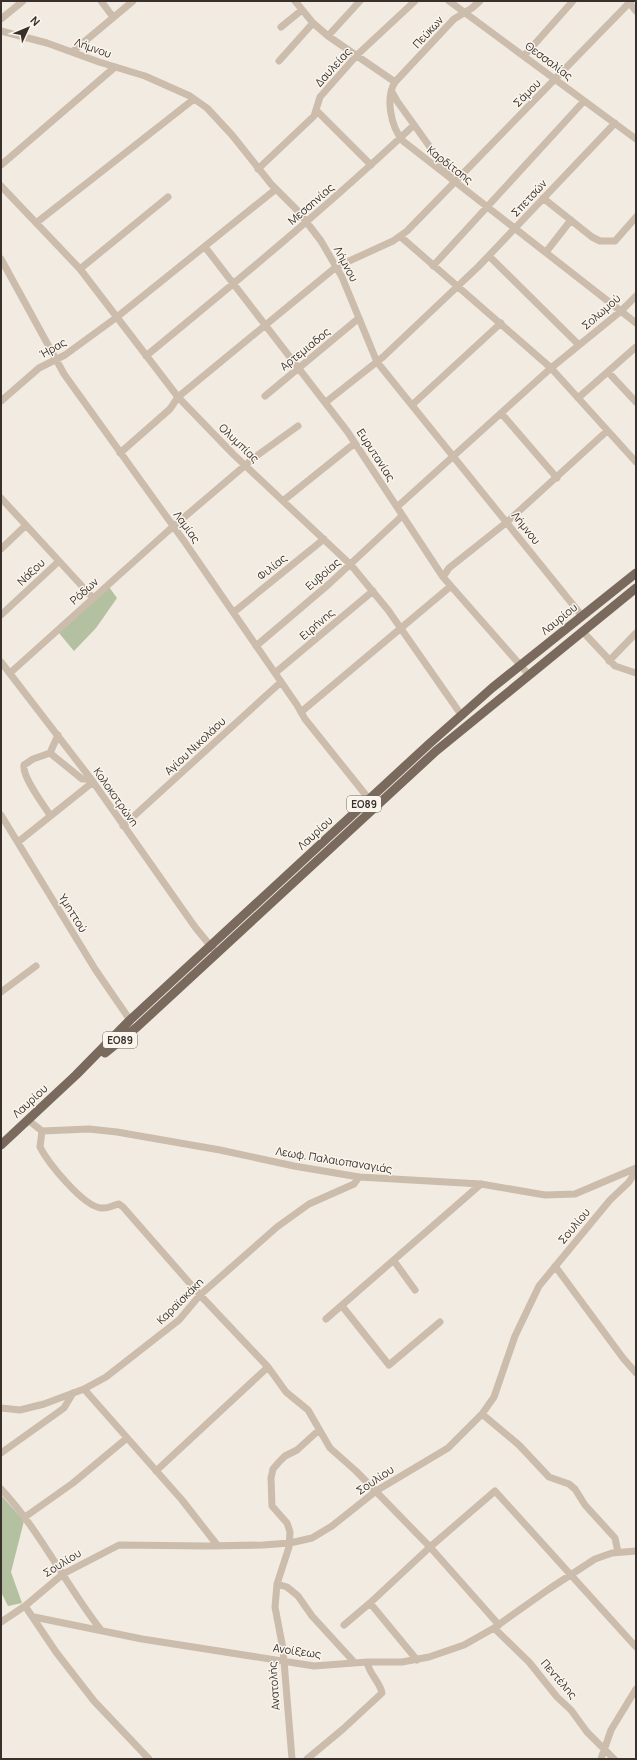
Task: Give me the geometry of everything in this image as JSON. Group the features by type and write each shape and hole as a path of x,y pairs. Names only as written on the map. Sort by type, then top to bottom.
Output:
{"main road":[{"name":"Λαυρίου","path":"1,1145 76,1075 130,1020 369,799 521,665 636,573"},
{"name":"Λαυρίου","path":"76,1075 137,1027 436,751 636,588"}],"street":[{"path":"1,19 23,1"},
{"path":"101,1 113,17"},
{"path":"72,52 133,1"},
{"path":"295,1 313,23 328,36 395,82"},
{"path":"328,36 360,1"},
{"name":"Δαυλείας","path":"258,169 310,120 317,111 320,97 357,55 415,1"},
{"name":"Θεσσαλίας","path":"449,1 555,80 635,136"},
{"name":"Πεύκων","path":"395,82 454,19 465,13 480,1"},
{"path":"524,56 573,1"},
{"path":"629,2 636,11"},
{"name":"Σάμου","path":"401,237 555,80 629,2"},
{"path":"281,27 302,10"},
{"path":"279,61 313,23"},
{"name":"Λήμνου","path":"1,31 72,52 167,85 194,99 219,120 258,169 308,222 336,267 378,362 582,616"},
{"path":"1,165 115,67"},
{"name":"Καρδίτσης","path":"395,82 392,91 391,116 400,138 514,230 546,252 636,323"},
{"path":"392,91 396,101 454,182"},
{"path":"36,223 194,99"},
{"path":"433,266 584,101"},
{"path":"317,111 371,165"},
{"name":"Σπετσών","path":"326,402 378,362 489,256 615,123"},
{"name":"Μεσσηνίας","path":"146,356 235,284 308,222 414,125"},
{"name":"Ολυμπίας","path":"1,186 80,269 178,397 245,465 284,500 351,565 402,629 462,716"},
{"name":"Ήρας","path":"1,401 39,368 56,360 117,317 276,189"},
{"path":"80,269 168,197"},
{"path":"543,198 596,240 611,242 618,238 636,217"},
{"path":"546,252 571,220"},
{"path":"120,453 170,409 178,397 336,267 401,237 551,368 636,462"},
{"name":"Ευρυτανίας","path":"205,247 326,402 355,443 443,577 529,675"},
{"path":"489,256 579,345"},
{"name":"Λαμίας","path":"1,259 64,374 174,526 331,754 369,799"},
{"name":"Σολωμού","path":"397,507 551,368 621,311 636,296"},
{"name":"Αρτεμιαδος","path":"264,396 359,318"},
{"path":"412,406 500,323"},
{"path":"578,398 636,347"},
{"path":"608,372 636,402"},
{"path":"501,413 557,478"},
{"name":"Ρόδων","path":"10,673 174,526 245,465 298,426"},
{"path":"443,577 449,568 507,522 607,431"},
{"path":"284,500 355,443"},
{"path":"1,498 58,562 93,598"},
{"name":"Ευβοίας","path":"256,646 351,565 402,516"},
{"path":"1,549 25,526"},
{"name":"Φιλίας","path":"234,612 324,539"},
{"name":"Νάξου","path":"1,615 58,562"},
{"path":"301,712 402,629 451,586"},
{"name":"Ειρήνης","path":"275,674 373,591"},
{"path":"583,632 609,661 621,670 636,673"},
{"path":"609,661 636,633"},
{"name":"Κολοκοτρώνη","path":"1,662 58,735 217,954"},
{"name":"Αγίου Νικολάου","path":"123,826 281,682"},
{"path":"50,815 23,769 24,765 33,758 50,753 58,735"},
{"path":"50,753 82,779 92,781"},
{"path":"18,842 92,781"},
{"name":"Υμηττού","path":"1,815 79,944 130,1020"},
{"path":"1,992 36,966"},
{"path":"28,1120 42,1131"},
{"name":"Λεωφ. Παλαιοπαναγιάς","path":"42,1131 89,1129 117,1132 308,1169 359,1177 481,1184 545,1195 569,1195 588,1190 635,1169"},
{"name":"Πεντέλης","path":"42,1131 40,1147 66,1182 95,1206 108,1208 119,1204 123,1207 200,1295 268,1367 286,1392 308,1410 330,1448 343,1458 430,1547 529,1662 557,1697 571,1710 587,1732 614,1759"},
{"name":"Σουλίου","path":"1,1622 25,1606 63,1574 119,1545 218,1546 290,1543 305,1540 318,1535 376,1491 448,1448 482,1414 496,1391 508,1353 524,1314 539,1286 610,1200 634,1180 635,1169"},
{"name":"Καραϊσκάκη","path":"1,1408 16,1410 31,1408 73,1394 119,1368 182,1318 200,1295 289,1217 316,1200 354,1184 359,1177"},
{"path":"326,1319 481,1184"},
{"path":"394,1261 415,1290"},
{"path":"555,1266 636,1373"},
{"path":"342,1306 389,1364 440,1322"},
{"path":"630,1367 636,1362"},
{"path":"156,1471 268,1367"},
{"path":"84,1389 156,1471 218,1546"},
{"path":"1,1453 64,1408 73,1394"},
{"path":"482,1414 519,1445 549,1477 569,1484 575,1489 585,1505 615,1538 618,1552"},
{"path":"290,1543 289,1528 272,1506 271,1476 275,1466 281,1459 297,1450 319,1430"},
{"path":"25,1517 72,1483 127,1438"},
{"path":"1,1489 25,1517 63,1574 82,1606 101,1630"},
{"path":"344,1625 430,1547 496,1491 636,1647"},
{"name":"Ανατολής","path":"290,1543 277,1584 275,1608 280,1623 292,1759"},
{"name":"Ανοίξεως","path":"34,1617 142,1639 284,1662 320,1666 367,1662 396,1663 417,1660 464,1645 497,1626 570,1575 602,1556 618,1552 636,1552"},
{"path":"277,1584 287,1588 298,1596 312,1616 355,1663"},
{"path":"370,1603 417,1660"},
{"path":"25,1606 34,1617 56,1652 94,1700 149,1759"},
{"path":"306,1759 343,1729 382,1693 381,1688 370,1672 367,1662"},
{"path":"601,1759 611,1730 636,1689"}],"green space":[{"path":"109,587 117,598 96,628 74,651 59,633"},
{"path":"1,1495 24,1521 11,1572 22,1603 8,1606 1,1592"}]}
